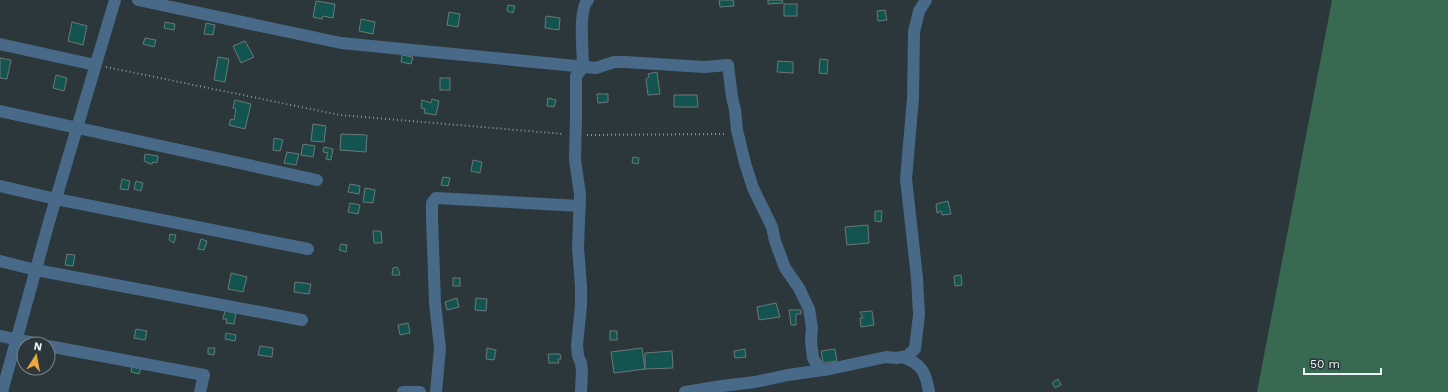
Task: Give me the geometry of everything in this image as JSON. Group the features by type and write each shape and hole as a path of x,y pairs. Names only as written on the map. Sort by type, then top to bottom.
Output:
{"street":[{"path":"18,336 76,128 115,0"},
{"path":"138,0 341,43 568,65 580,71 614,62 704,67 728,65 737,134 753,188 772,227 785,268 799,288 809,309 812,328 811,341 813,358 820,370"},
{"path":"588,0 582,13 575,160 580,194 578,248 581,286 581,306 577,345 582,370 582,392 589,392"},
{"path":"902,357 907,356 915,349 919,314 917,278 906,179 913,98 914,32 919,11 926,0"},
{"path":"0,44 95,65"},
{"path":"0,111 317,180"},
{"path":"0,186 56,199 308,249"},
{"path":"436,392 440,348 435,303 432,203 436,198 580,206"},
{"path":"0,261 36,270 302,320"},
{"path":"0,336 16,340"},
{"path":"2,392 16,343"},
{"path":"56,347 204,375 200,392"},
{"path":"685,392 756,382 788,374 820,370 886,357 902,357 913,360 922,369 928,382 929,392"},
{"path":"403,392 420,392"}],"path":[{"path":"95,65 340,115 575,135 737,134"}],"green space":[{"path":"1332,0 1448,0 1448,392 1257,392"}],"building":[{"path":"719,0 733,0 734,6 720,7"},
{"path":"768,0 782,0 783,3 768,4"},
{"path":"316,1 335,4 333,18 323,16 322,19 313,17"},
{"path":"784,4 797,4 797,16 784,16"},
{"path":"508,5 515,6 513,13 507,11"},
{"path":"885,10 887,20 878,21 877,11"},
{"path":"449,12 460,14 458,27 447,25"},
{"path":"546,16 560,18 559,30 545,28"},
{"path":"361,19 375,22 373,34 359,31"},
{"path":"72,22 87,26 83,45 68,41"},
{"path":"165,22 175,24 174,30 164,28"},
{"path":"206,23 215,25 213,35 204,34"},
{"path":"145,38 156,40 154,47 143,44"},
{"path":"245,41 254,57 241,63 233,46"},
{"path":"402,55 413,57 411,64 401,62"},
{"path":"218,57 229,59 225,82 214,80"},
{"path":"0,58 11,60 7,79 0,78"},
{"path":"820,59 828,60 827,74 819,73"},
{"path":"778,61 793,62 793,73 777,72"},
{"path":"657,72 660,94 648,95 646,79 649,77 648,74"},
{"path":"56,75 67,78 64,91 53,88"},
{"path":"440,78 450,78 450,90 440,90"},
{"path":"597,94 608,94 608,102 598,103"},
{"path":"674,95 697,95 698,107 674,107"},
{"path":"548,98 556,100 554,107 547,106"},
{"path":"432,99 439,101 436,115 424,113 425,109 421,108 422,100 431,103"},
{"path":"235,100 251,104 245,129 229,125 231,119 234,120 236,109 233,108"},
{"path":"313,124 326,126 324,142 311,141"},
{"path":"341,134 367,135 366,152 340,150"},
{"path":"274,138 283,140 280,151 273,150"},
{"path":"303,144 315,146 313,157 301,155"},
{"path":"324,147 333,149 331,160 326,159 328,153 323,152"},
{"path":"287,152 299,154 296,165 284,163"},
{"path":"145,154 158,156 157,163 153,162 152,164 144,161"},
{"path":"633,157 639,158 638,164 632,163"},
{"path":"473,160 482,162 480,173 471,171"},
{"path":"443,177 450,178 448,186 441,185"},
{"path":"122,179 130,181 128,190 120,189"},
{"path":"136,181 143,183 141,191 134,189"},
{"path":"350,184 360,186 359,194 348,192"},
{"path":"365,188 375,190 373,203 363,202"},
{"path":"948,201 951,214 942,215 941,211 937,213 936,204"},
{"path":"350,203 360,205 358,214 348,212"},
{"path":"875,211 882,211 881,222 875,221"},
{"path":"868,225 869,243 847,245 845,227"},
{"path":"373,231 381,231 382,243 374,243"},
{"path":"170,234 176,235 174,243 169,240"},
{"path":"201,239 207,241 204,250 198,249"},
{"path":"341,244 347,245 346,252 339,250"},
{"path":"67,254 75,255 73,266 65,265"},
{"path":"397,267 400,275 392,275 393,268"},
{"path":"231,273 247,277 243,292 228,289"},
{"path":"961,275 962,285 955,286 954,276"},
{"path":"453,278 460,278 460,286 453,286"},
{"path":"295,282 311,284 309,294 294,292"},
{"path":"457,298 459,307 447,310 445,302"},
{"path":"476,298 487,299 486,311 475,310"},
{"path":"776,303 780,317 759,320 757,307"},
{"path":"789,310 801,310 801,314 796,314 796,325 791,325"},
{"path":"225,311 236,313 234,324 226,323 227,319 223,319"},
{"path":"872,311 874,325 861,327 860,318 863,318 860,312"},
{"path":"408,323 410,333 400,335 398,325"},
{"path":"136,329 147,331 145,340 134,338"},
{"path":"610,331 617,331 617,340 610,340"},
{"path":"226,333 236,335 235,341 225,339"},
{"path":"260,346 273,348 272,357 258,355"},
{"path":"208,348 215,348 214,355 208,354"},
{"path":"487,348 496,350 494,360 486,359"},
{"path":"642,348 645,369 614,373 611,352"},
{"path":"745,349 746,357 735,358 734,351"},
{"path":"835,349 837,361 823,363 821,351"},
{"path":"672,351 673,368 645,369 645,353"},
{"path":"548,354 560,354 561,359 558,359 559,363 549,363"},
{"path":"132,366 141,368 139,374 131,372"},
{"path":"1058,379 1061,385 1055,388 1052,383"}]}
